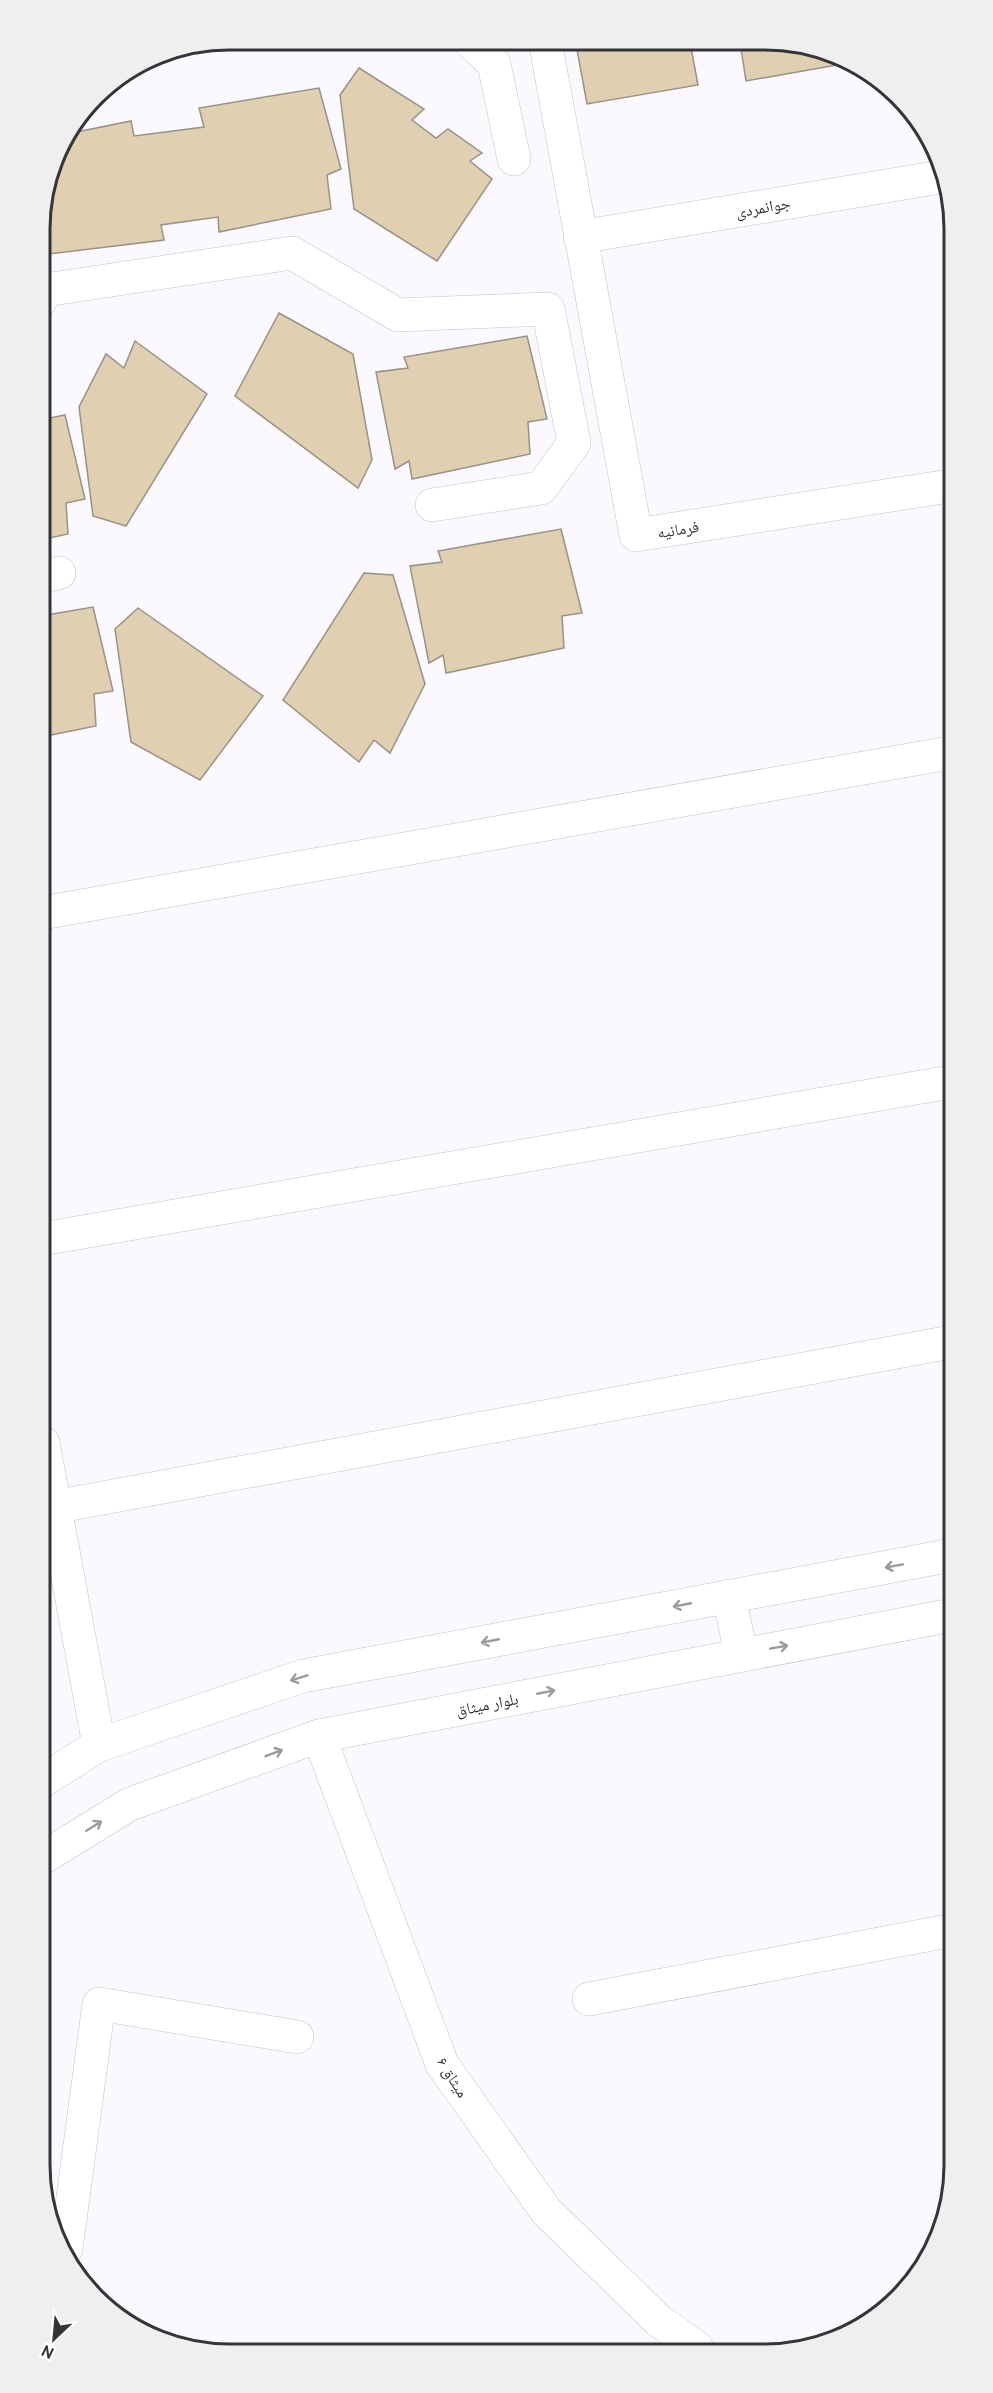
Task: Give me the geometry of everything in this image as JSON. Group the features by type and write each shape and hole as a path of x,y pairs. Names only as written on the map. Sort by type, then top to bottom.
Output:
{"street":[{"path":"546,49 580,237"},
{"path":"479,50 494,64 514,159"},
{"name":"جوانمردی","path":"580,237 936,178"},
{"name":"فرمانیه","path":"580,237 636,535 944,487"},
{"path":"50,289 292,253 398,315 548,309 574,443 541,488 432,505"},
{"path":"50,911 944,754"},
{"path":"49,1238 944,1083"},
{"path":"49,1508 943,1343"},
{"path":"49,1510 99,1745"},
{"path":"49,1777 99,1745 303,1676 943,1557"},
{"path":"729,1596 741,1654"},
{"name":"بلوار میثاق","path":"49,1854 130,1804 319,1736 741,1654 943,1618"},
{"name":"میثاق ۶","path":"319,1736 442,2064 546,2211 658,2320 691,2344"},
{"path":"589,1999 943,1932"},
{"path":"67,2241 99,2004 297,2037"}],"building":[{"path":"577,49 691,49 698,85 587,104"},
{"path":"741,49 800,53 837,65 746,81"},
{"path":"359,68 424,109 412,120 436,138 448,129 482,153 470,161 492,179 437,261 354,209 340,95"},
{"path":"319,88 341,169 327,175 331,209 219,232 218,217 161,225 164,240 50,254 51,205 56,182 63,160 78,132 131,121 134,136 204,127 199,108"},
{"path":"279,313 353,354 372,460 358,488 235,396"},
{"path":"527,336 547,419 528,422 530,454 412,479 409,461 395,469 376,372 408,368 404,357"},
{"path":"135,341 207,394 126,526 93,516 79,407 106,354 124,368"},
{"path":"65,415 85,499 66,503 68,534 50,538 50,418"},
{"path":"561,529 582,613 562,616 564,648 446,673 443,655 429,663 410,566 442,562 438,551"},
{"path":"364,573 393,575 425,684 390,753 374,740 359,762 283,700"},
{"path":"93,607 113,691 94,694 96,726 50,735 50,614"},
{"path":"138,608 263,696 200,780 131,742 115,629"}]}
